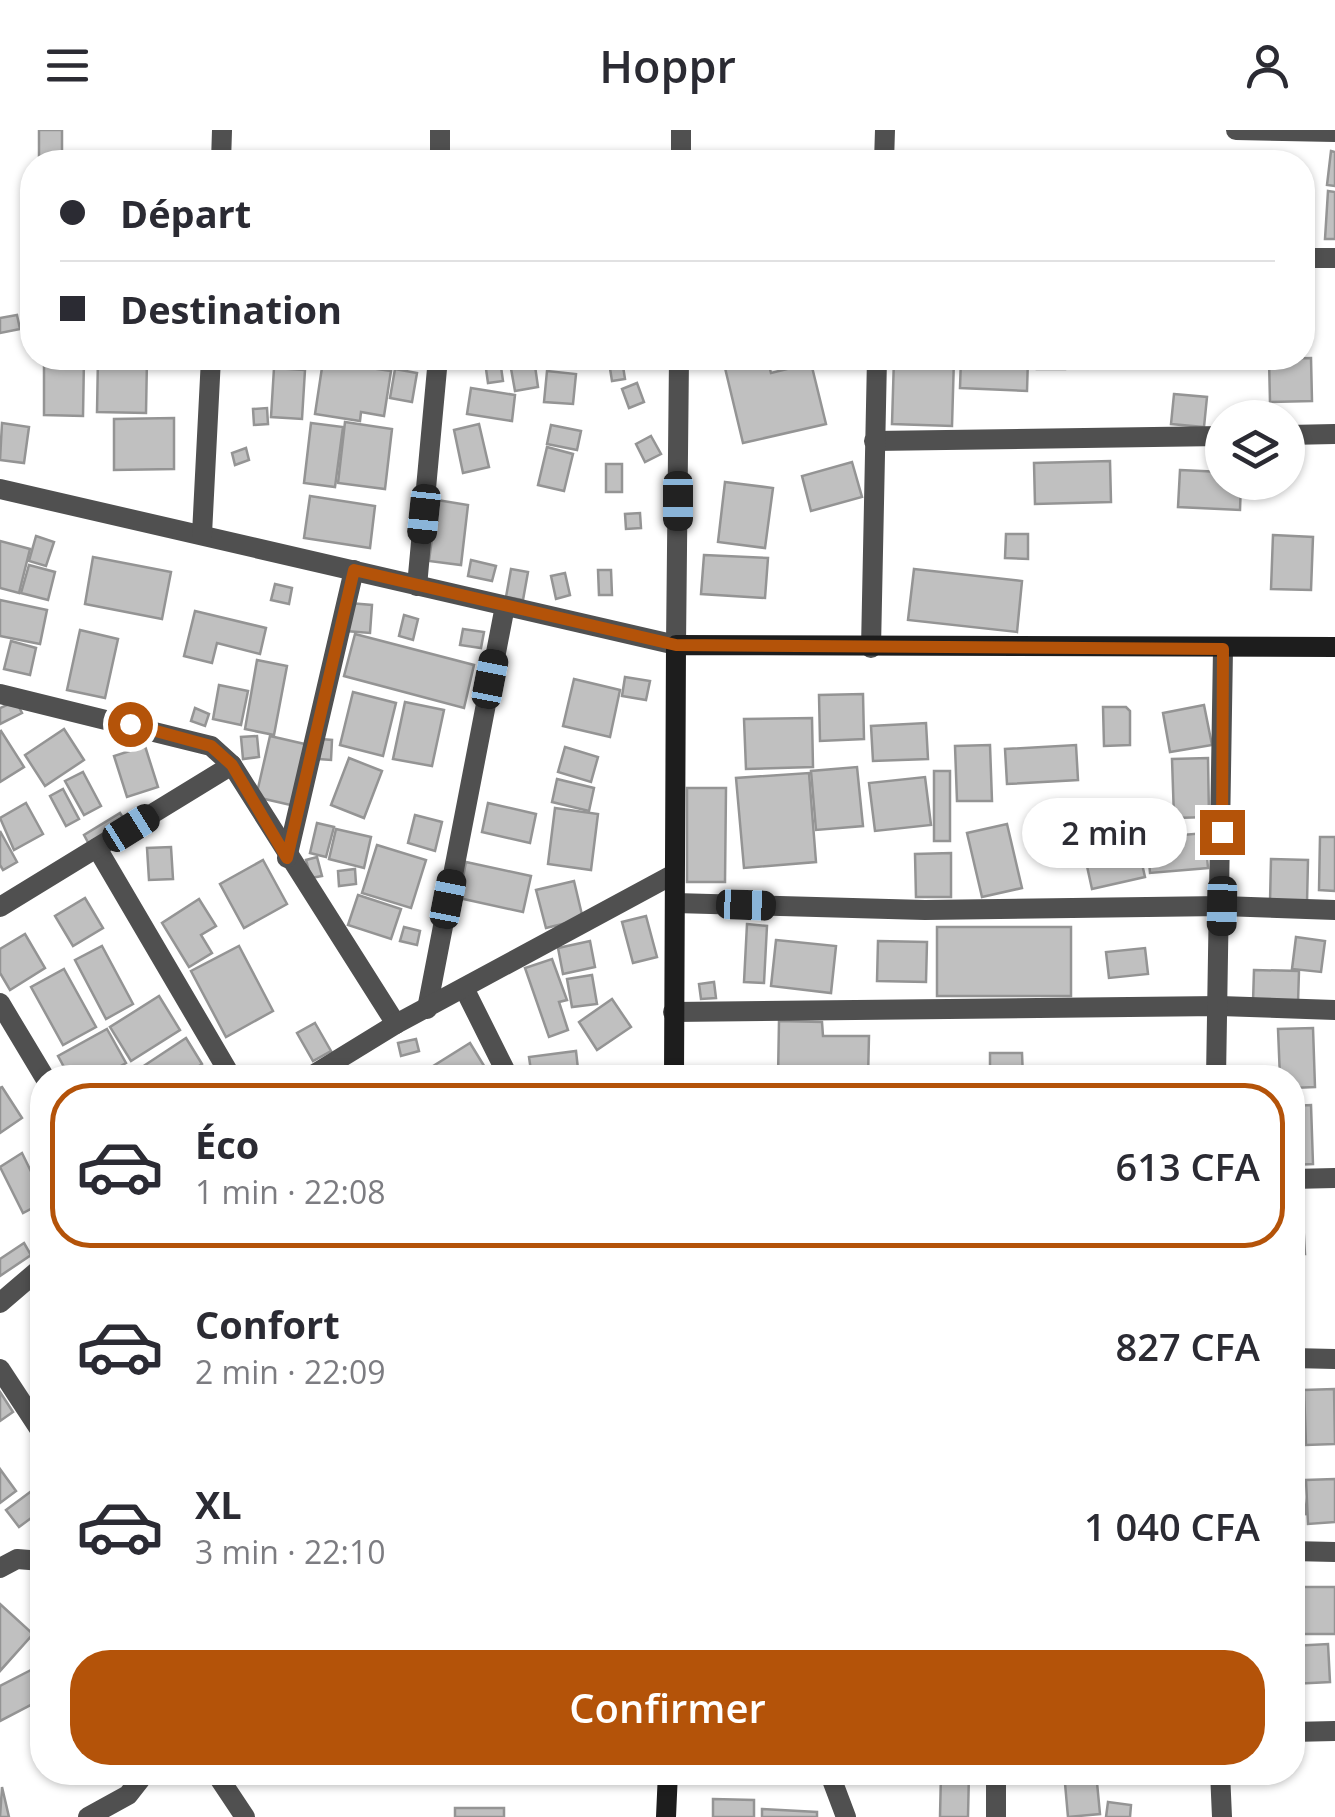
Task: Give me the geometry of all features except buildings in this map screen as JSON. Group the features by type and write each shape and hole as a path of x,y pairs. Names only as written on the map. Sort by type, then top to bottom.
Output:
{"street":[{"path":"1236,130 1335,132"},
{"path":"202,534 210,370"},
{"path":"417,586 437,370"},
{"path":"674,1065 679,370"},
{"path":"871,648 877,370"},
{"path":"1305,435 1335,434"},
{"path":"874,441 1205,436"},
{"path":"0,489 676,645 1335,647"},
{"path":"287,858 354,570"},
{"path":"427,1009 504,606"},
{"path":"1217,1065 1223,649"},
{"path":"0,694 211,746 232,765 287,858 396,1024"},
{"path":"0,907 232,765"},
{"path":"98,848 224,1065"},
{"path":"329,1065 396,1024 674,874"},
{"path":"674,903 925,910 1222,906 1335,910"},
{"path":"464,988 502,1065"},
{"path":"0,1003 36,1065"},
{"path":"673,1012 1220,1006 1335,1010"},
{"path":"1305,1179 1335,1178"},
{"path":"0,1303 30,1277"},
{"path":"1305,1358 1335,1359"},
{"path":"0,1368 30,1414"},
{"path":"1305,1551 1335,1552"},
{"path":"0,1568 17,1559 30,1561"},
{"path":"1305,1732 1335,1731"},
{"path":"88,1817 128,1796 136,1785"},
{"path":"224,1785 245,1817"},
{"path":"666,1817 667,1785"},
{"path":"835,1785 846,1817"},
{"path":"996,1785 996,1817"},
{"path":"1221,1785 1222,1817"}],"route":[{"path":"130,724 211,746 232,765 287,858 354,570 676,645 1223,649 1222,832"}]}
